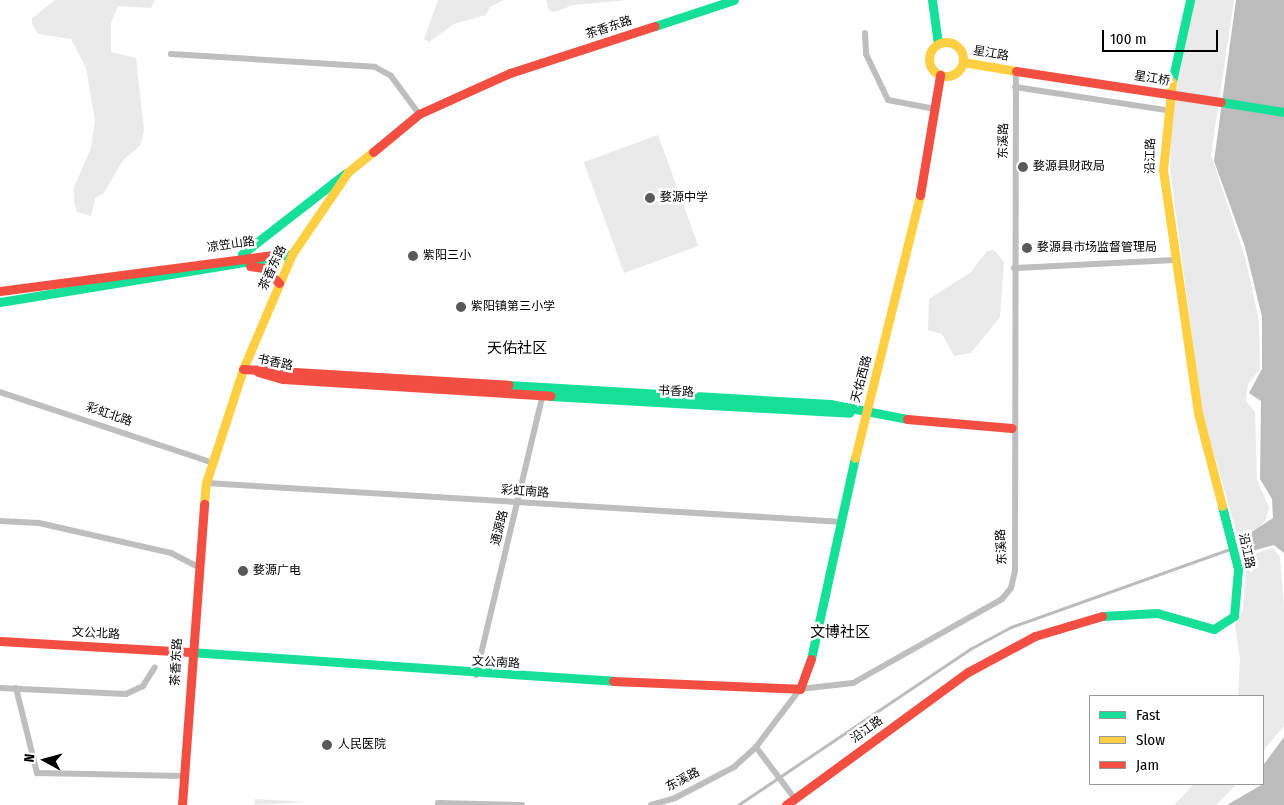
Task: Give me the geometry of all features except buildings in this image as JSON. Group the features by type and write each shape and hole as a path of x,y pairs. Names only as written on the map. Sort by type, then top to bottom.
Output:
{"street":[{"name":"茶香东路","path":"182,805 196,566 210,462 243,368 292,254 348,172 419,114 510,73 734,0"},
{"path":"932,0 938,44 929,60 940,75 954,74 963,62 958,47 938,44"},
{"name":"沿江路","path":"795,799 968,672 1035,636 1107,614 1129,612 1158,613 1197,627 1214,628 1231,621 1239,593 1234,553 1198,412 1174,260 1163,170 1166,110 1190,0"},
{"path":"865,33 866,54 888,100 935,109"},
{"path":"171,54 375,67 392,76 419,114"},
{"name":"星江路","path":"963,62 1016,71"},
{"name":"东溪路","path":"651,805 675,798 734,767 756,747 800,689 853,683 1002,599 1011,588 1015,572 1012,428 1016,71"},
{"name":"星江桥","path":"1016,71 1284,112"},
{"name":"天佑西路","path":"800,689 816,645 865,413 914,233 940,75"},
{"path":"1015,86 1166,110"},
{"path":"236,261 348,172"},
{"name":"凉笠山路","path":"0,292 292,254"},
{"path":"1014,268 1174,260"},
{"path":"236,261 263,268 279,283"},
{"name":"凉笠山路","path":"0,302 236,261"},
{"name":"书香路","path":"243,368 283,379 543,391 865,413 1012,428"},
{"name":"通源路","path":"476,675 543,391"},
{"name":"彩虹北路","path":"0,392 210,462"},
{"name":"彩虹南路","path":"206,482 843,522"},
{"path":"0,521 39,523 171,553 196,566"},
{"name":"文公北路","path":"0,641 190,652"},
{"name":"文公南路","path":"190,652 476,675 800,689"},
{"path":"0,688 126,694 142,686 155,667"},
{"path":"16,688 37,773 184,776"},
{"path":"756,747 795,799 786,805"},
{"path":"438,803 522,805"}],"shaded area":[{"path":"55,0 155,0 151,8 118,6 111,23 111,52 136,58 144,131 140,146 123,160 104,193 95,198 91,216 77,212 74,201 74,187 91,148 95,120 86,68 71,39 38,34 32,24 32,18"},
{"path":"438,0 504,0 490,7 486,15 454,24 429,42 424,39"},
{"path":"546,0 629,0 573,5 555,12 549,11"},
{"path":"1194,0 1234,0 1211,155 1245,257 1259,321 1260,369 1248,384 1246,401 1255,412 1257,480 1269,507 1266,520 1258,528 1237,534 1202,412 1170,169 1172,112"},
{"path":"1236,0 1284,0 1284,553 1274,545 1245,553 1242,538 1273,518 1272,499 1260,479 1261,401 1249,393 1262,369 1262,317 1245,247 1214,161"},
{"path":"658,135 698,246 624,273 584,162"},
{"path":"994,250 1004,262 1000,317 971,353 954,356 942,334 928,330 929,299 971,272 987,251"},
{"path":"1273,548 1280,557 1284,607 1284,726 1264,750 1264,695 1238,695 1240,659 1235,625 1243,610 1247,556"},
{"path":"1284,737 1284,805 1227,805 1264,785 1264,764"},
{"path":"1193,785 1236,785 1216,805 1174,805"},
{"path":"255,799 307,802 254,805"}],"waterway":[{"path":"738,805 970,649 1011,627 1230,549"}],"traffic: fast":[{"path":"655,26 734,0"},
{"path":"932,0 938,44"},
{"path":"1172,82 1190,0"},
{"path":"1221,102 1284,112"},
{"path":"242,254 346,173"},
{"path":"0,302 292,254"},
{"path":"509,385 830,404 907,419"},
{"path":"550,396 850,413"},
{"path":"811,659 855,458"},
{"path":"1102,616 1157,613 1214,629 1234,616 1238,569 1222,506"},
{"path":"190,652 613,681"}],"traffic: slow":[{"path":"946,42 958,47 963,59 958,71 946,76 934,71 929,59 934,47 946,42"},
{"path":"963,62 1016,71"},
{"path":"1172,82 1163,170 1198,413 1222,506"},
{"path":"204,504 206,483 243,369 292,254 348,172 373,152"},
{"path":"855,458 920,195"}],"traffic: jam":[{"path":"373,152 419,114 510,73 655,26"},
{"path":"1016,71 1221,102"},
{"path":"920,195 940,75"},
{"path":"0,291 281,254"},
{"path":"250,266 263,268 279,283"},
{"path":"243,369 509,385"},
{"path":"258,372 283,379 550,396"},
{"path":"907,419 1012,428"},
{"path":"182,805 204,504"},
{"path":"786,805 968,672 1035,636 1102,616"},
{"path":"0,641 190,652"},
{"path":"613,681 800,689 811,659"}],"place":[{"name":"婺源县财政局","path":"1023,167"},
{"name":"婺源中学","path":"650,198"},
{"name":"婺源县市场监督管理局","path":"1027,248"},
{"name":"紫阳三小","path":"413,256"},
{"name":"紫阳镇第三小学","path":"461,307"},
{"name":"婺源广电","path":"243,571"},
{"name":"人民医院","path":"327,745"}],"district":[{"name":"天佑社区","path":"517,349"},
{"name":"文博社区","path":"840,633"}]}
